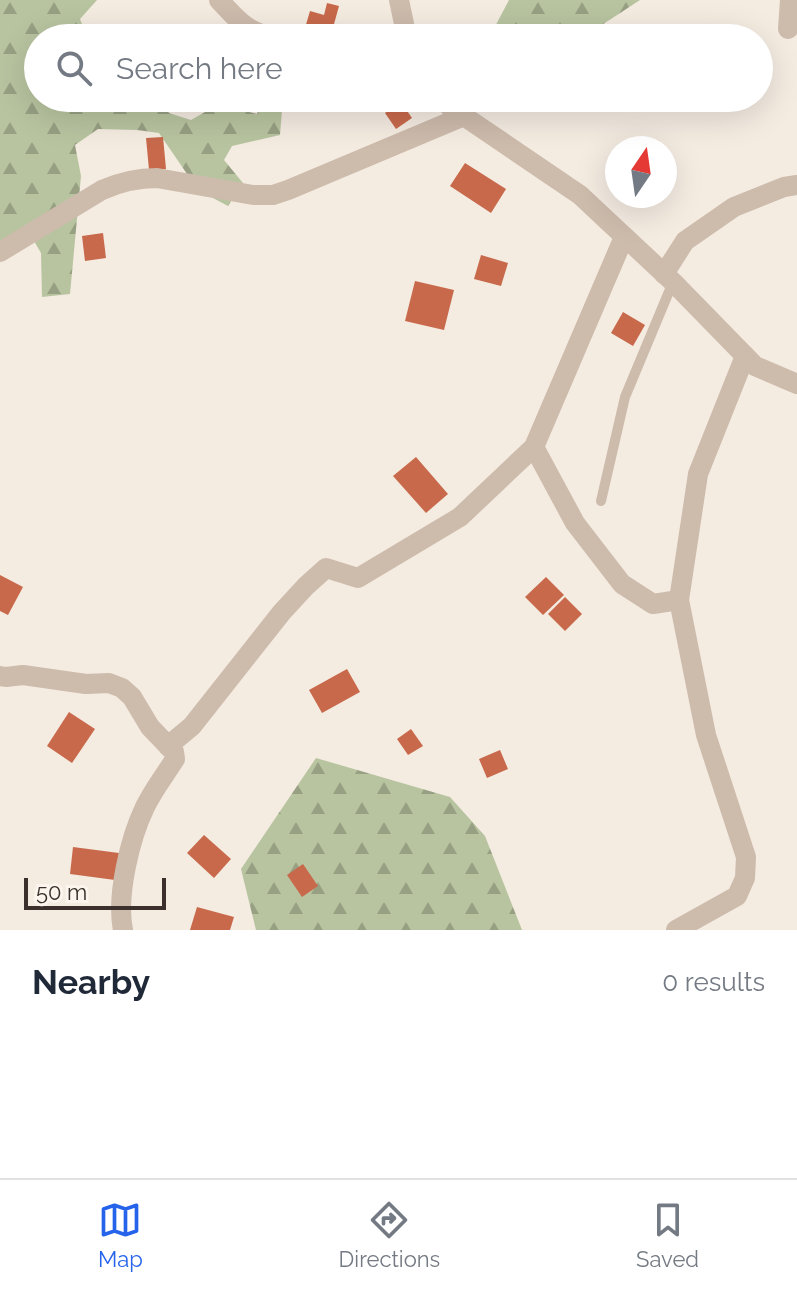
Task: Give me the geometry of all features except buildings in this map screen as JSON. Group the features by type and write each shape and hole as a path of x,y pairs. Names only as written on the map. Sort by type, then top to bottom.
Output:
{"street":[{"path":"219,0 242,24"},
{"path":"399,0 404,24"},
{"path":"788,29 790,0"},
{"path":"458,112 580,195 755,366 797,384"},
{"path":"0,252 114,184 157,178 253,195 273,195 464,116"},
{"path":"668,278 685,241 734,207 797,185"},
{"path":"168,746 192,726 282,612 326,568 358,578 460,517 534,447 624,237"},
{"path":"676,930 737,896 745,878 746,857 706,735 679,600 698,474 745,356"},
{"path":"534,447 575,523 622,584 653,604 679,600"},
{"path":"0,676 23,675 86,684 109,683 122,688 132,697 150,727 174,752 175,759 143,810 127,862 121,901 123,930"}],"lane":[{"path":"601,501 625,397 668,278"}],"green space":[{"path":"0,0 97,0 80,19 82,24 24,24 24,112 168,112 191,120 205,112 282,112 280,135 232,146 224,160 243,183 228,206 198,190 159,133 98,129 75,145 81,176 70,294 42,297 41,253 30,234 0,255"},
{"path":"509,0 640,0 603,24 496,24"},
{"path":"316,758 450,797 485,836 522,930 256,930 241,869"}]}
